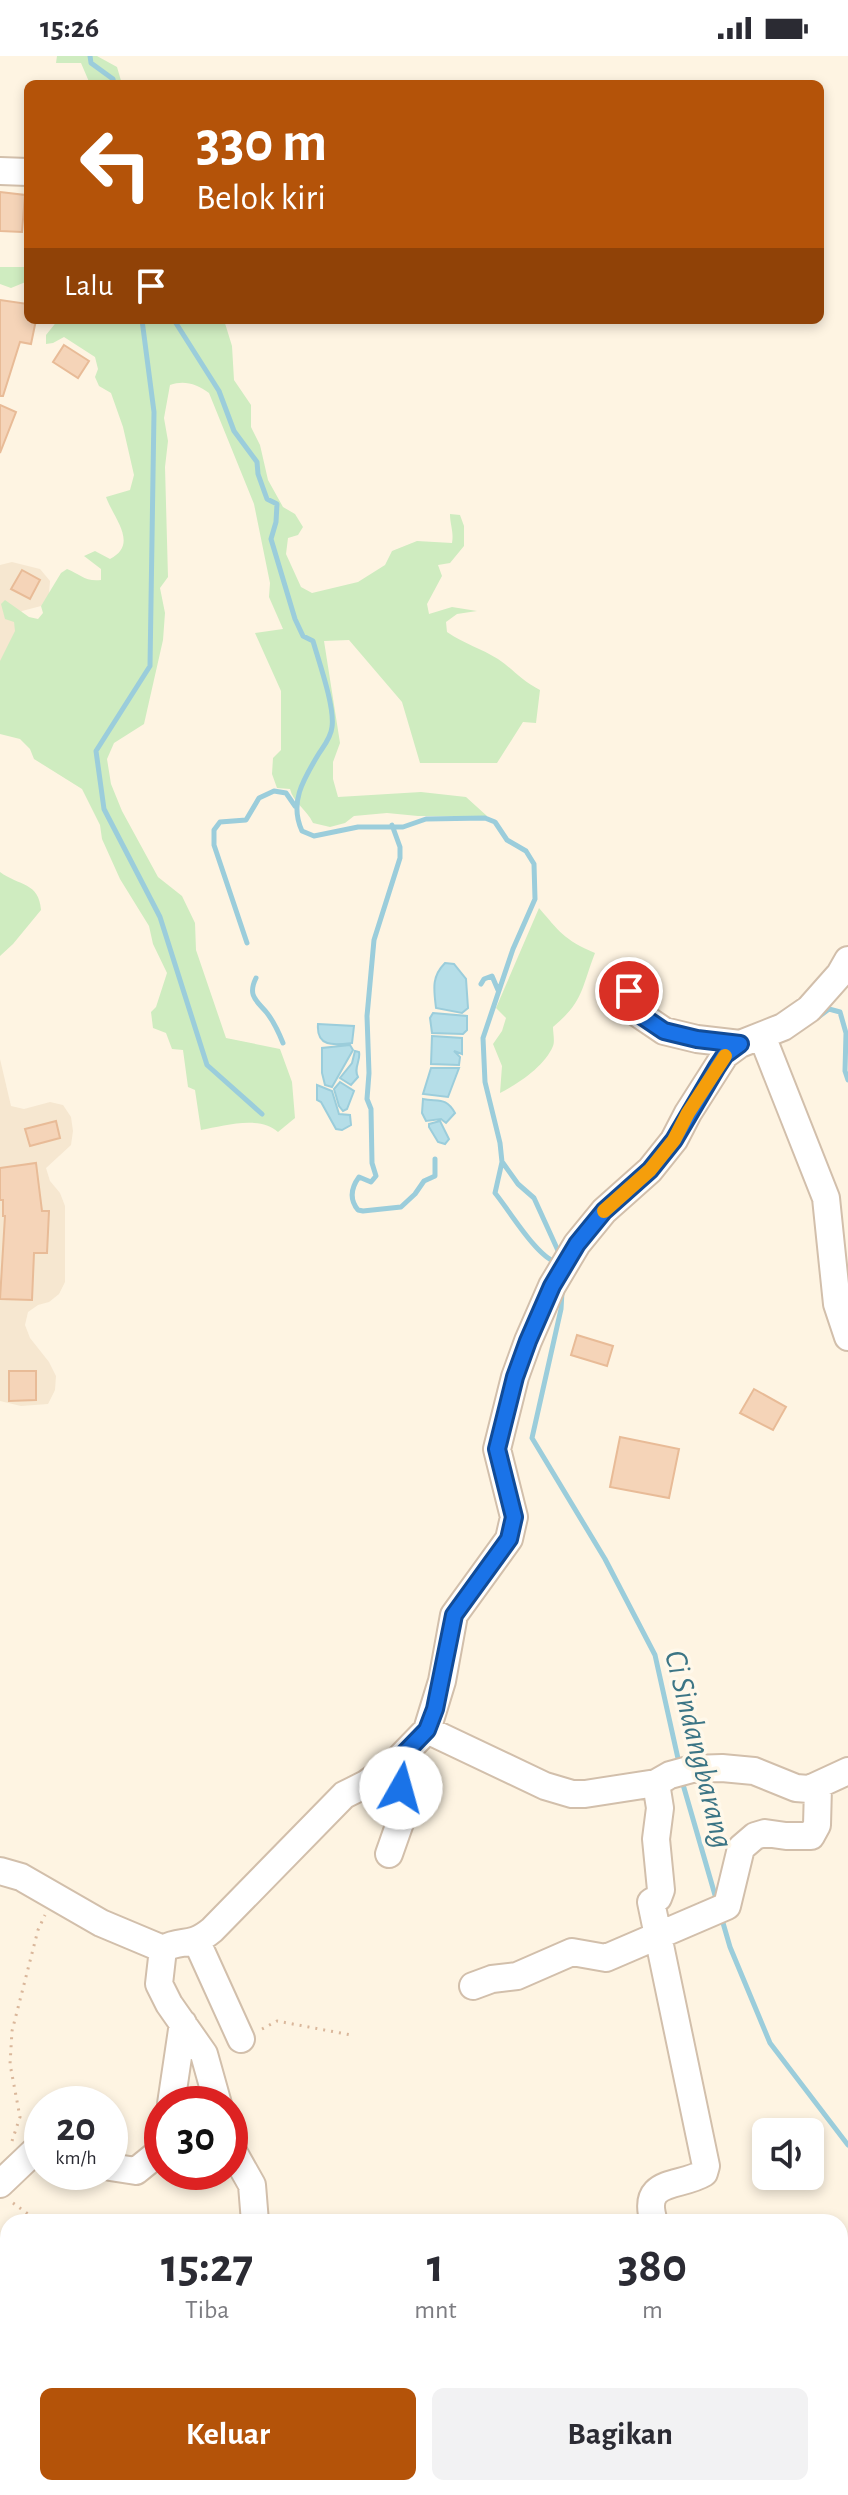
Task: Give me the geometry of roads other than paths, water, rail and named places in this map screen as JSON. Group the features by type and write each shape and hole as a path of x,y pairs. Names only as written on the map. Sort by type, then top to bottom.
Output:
{"street":[{"path":"0,171 24,172"},
{"path":"163,1949 172,1944 197,1942 212,1930 344,1795 395,1763 427,1730 442,1681 454,1615 509,1539 514,1517 497,1449 515,1377 552,1286 577,1244 604,1211 658,1160 674,1140 725,1055 783,1027 809,1009 840,974 848,960"},
{"path":"629,991 633,1010 664,1031 697,1039 751,1040"},
{"path":"751,1040 826,1198 837,1304 848,1337"},
{"path":"427,1730 558,1791 585,1794 673,1775 740,1769 754,1771 796,1788 809,1789 848,1771"},
{"path":"389,1854 407,1803 395,1763"},
{"path":"653,2214 651,2203 656,2190 698,2176 704,2173 706,2166 651,1902 658,1898 661,1890 656,1839 660,1808 673,1775"},
{"path":"473,1986 492,1979 517,1976 572,1952 606,1958 715,1911 741,1848 755,1836 765,1833 811,1836 817,1825 818,1787"},
{"path":"0,1871 21,1877 101,1923 163,1949"},
{"path":"197,1942 241,2039"},
{"path":"163,1949 159,1984 169,2004 204,2054 213,2086"},
{"path":"174,2086 183,2023"},
{"path":"5,2192 24,2167"},
{"path":"248,2178 252,2185 254,2214"}],"water":[{"path":"445,963 454,964 466,979 468,1008 462,1013 436,1008 435,979"},
{"path":"433,1013 467,1016 467,1030 463,1034 432,1033 430,1018"},
{"path":"318,1024 354,1026 352,1043 323,1041"},
{"path":"432,1036 462,1038 462,1054 454,1051 460,1057 459,1065 431,1064"},
{"path":"350,1045 353,1050 332,1087 325,1085 322,1048"},
{"path":"355,1051 359,1052 358,1077 351,1085 340,1078 352,1063"},
{"path":"431,1068 459,1068 448,1097 423,1094"},
{"path":"340,1082 354,1091 347,1109 343,1111 334,1089"},
{"path":"317,1085 332,1091 339,1114 350,1115 351,1125 342,1130 336,1129 317,1100"},
{"path":"423,1099 445,1102 455,1113 446,1123 441,1119 426,1121 422,1113"},
{"path":"440,1121 449,1139 445,1144 438,1142 429,1127 429,1124"}],"waterway":[{"path":"90,56 91,63 113,80"},
{"path":"143,324 154,412 150,666 96,751 104,809 160,917 207,1065 262,1114"},
{"path":"177,324 219,391 234,431 257,462 267,499 277,504 271,539 295,619 303,636 313,641 326,684 332,727 307,773 297,801 302,831 314,836 358,827 403,827 426,819 485,818 495,822 507,840 526,851 534,864 535,899 513,949 483,1038 485,1082 502,1162 495,1193 540,1252 556,1262"},
{"path":"247,943 214,845 214,830 220,822 246,820 259,798 274,791 286,793 295,806"},
{"path":"392,825 400,847 400,858 374,940 367,1016 367,1099 371,1109 372,1163 376,1176 371,1182 359,1177 352,1194 355,1206 363,1211 401,1207 424,1181 435,1176 435,1159"},
{"path":"481,984 492,976 498,990"},
{"path":"256,978 254,998 272,1020 283,1043"},
{"path":"817,1018 829,1009 840,1012 846,1033 845,1071 848,1080"},
{"path":"503,1163 518,1184 534,1198 560,1255"},
{"name":"Ci Sindangbarang","path":"562,1292 561,1309 532,1438 605,1559 655,1655 679,1763"},
{"name":"Ci Sindangbarang","path":"682,1781 717,1902"},
{"name":"Ci Sindangbarang","path":"721,1916 730,1947 770,2043 848,2145"}]}
